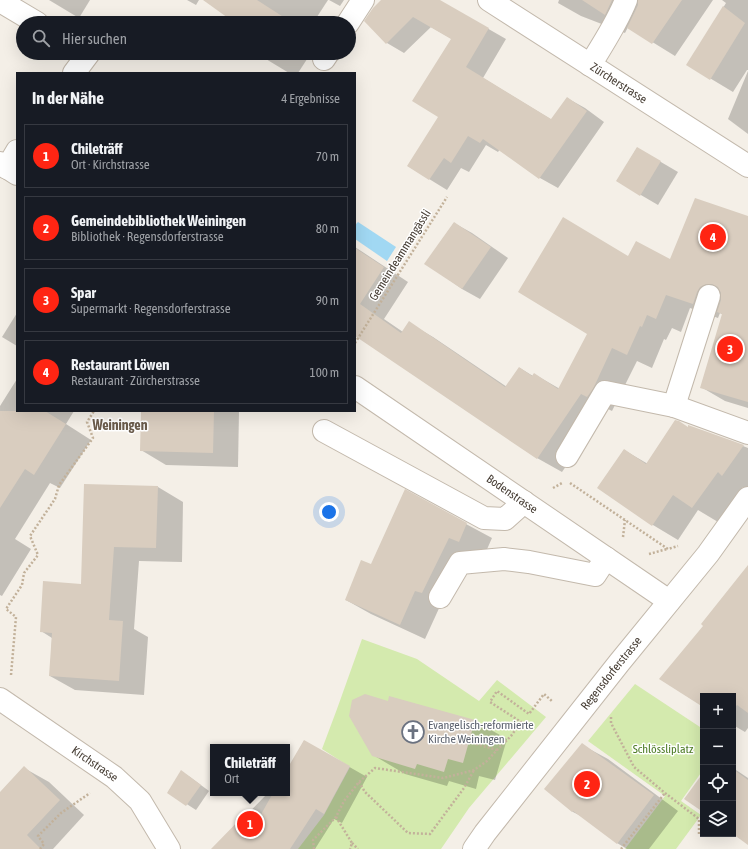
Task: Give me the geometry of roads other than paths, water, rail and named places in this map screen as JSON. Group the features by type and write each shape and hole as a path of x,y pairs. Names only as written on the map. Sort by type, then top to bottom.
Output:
{"street":[{"path":"353,16 363,0"},
{"name":"Zürcherstrasse","path":"489,0 748,166"},
{"path":"590,65 602,47 626,0"},
{"path":"0,1 25,16"},
{"path":"75,72 84,60"},
{"path":"674,406 708,296"},
{"name":"Bodenstrasse","path":"356,388 669,601"},
{"path":"567,456 605,392 674,406 748,432"},
{"path":"324,431 484,518 505,519 524,502"},
{"name":"Regensdorferstrasse","path":"474,849 590,699 708,554 748,498"},
{"path":"440,597 460,563 504,559 529,562 595,575 606,558"},
{"name":"Kirchstrasse","path":"5,702 114,776 140,801 169,849"}],"water":[{"path":"358,222 396,247 387,261 356,240 356,224"}],"place":[{"name":"Restaurant Löwen","path":"713,237"},
{"name":"Spar","path":"730,349"},
{"name":"Evangelisch-reformierte Kirche Weiningen","path":"413,732"},
{"name":"Gemeindebibliothek Weiningen","path":"587,784"},
{"name":"Chileträff","path":"250,824"}],"district":[{"name":"Weiningen","path":"120,425"}],"park label":[{"name":"Schlössliplatz","path":"663,749"}]}
